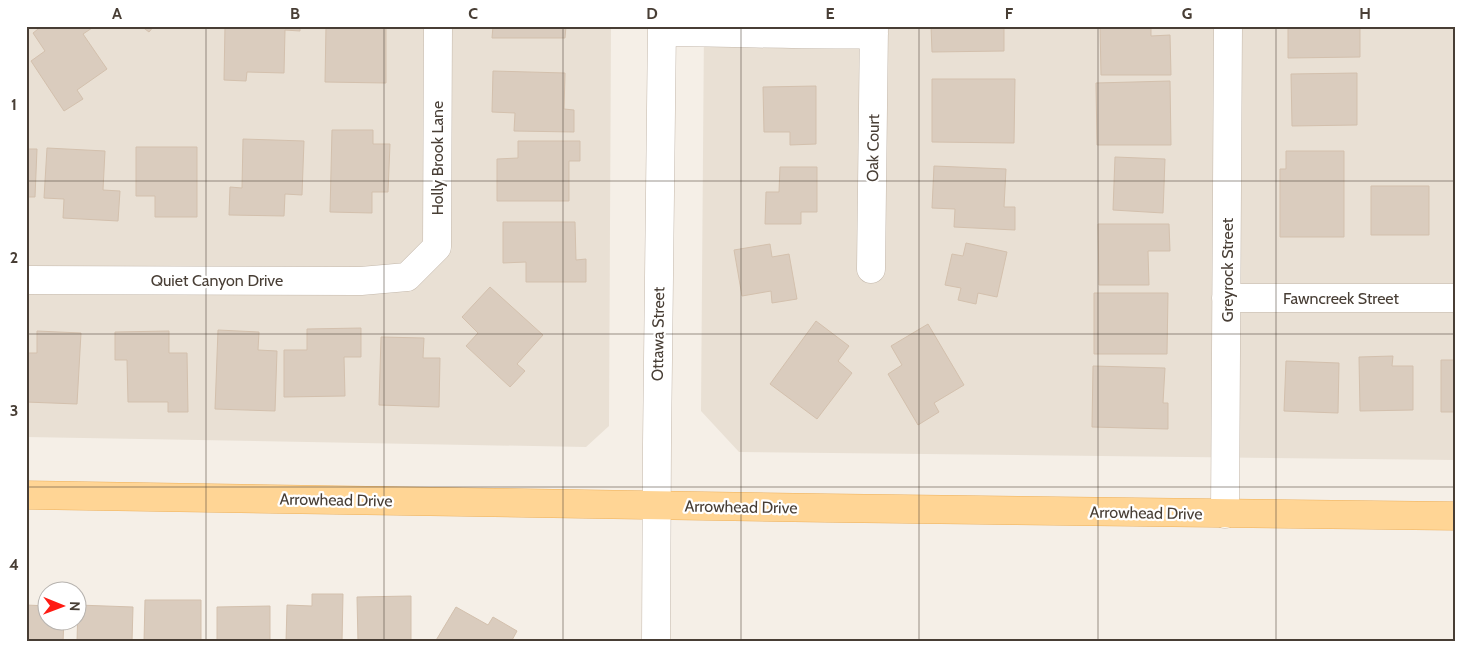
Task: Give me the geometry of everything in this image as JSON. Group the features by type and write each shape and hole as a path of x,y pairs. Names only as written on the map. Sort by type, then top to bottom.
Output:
{"main road":[{"name":"Arrowhead Drive","path":"26,495 1456,516"}],"street":[{"name":"Holly Brook Lane","path":"407,277 437,247 438,26"},
{"name":"Greyrock Street","path":"1225,514 1228,26"},
{"path":"662,29 838,35 874,30"},
{"name":"Ottawa Street","path":"656,642 662,29"},
{"name":"Oak Court","path":"871,269 874,30"},
{"name":"Quiet Canyon Drive","path":"26,280 361,281 407,277"},
{"name":"Fawncreek Street","path":"1226,298 1456,298"}],"shaded area":[{"path":"26,26 611,26 609,426 586,447 26,437"},
{"path":"704,26 1456,26 1456,460 739,452 701,411"}],"building":[{"path":"42,26 95,26 83,34 107,69 77,90 83,99 64,111 31,61 45,51 33,33"},
{"path":"141,26 154,26 149,32"},
{"path":"225,26 300,26 300,31 285,30 284,73 247,72 246,81 224,80"},
{"path":"326,26 386,26 386,83 325,82"},
{"path":"493,26 566,26 565,38 492,38"},
{"path":"931,26 1004,26 1004,51 932,52"},
{"path":"1100,26 1151,26 1151,36 1170,35 1171,75 1101,75"},
{"path":"1288,26 1360,26 1360,57 1288,58"},
{"path":"493,71 565,73 564,109 574,110 574,132 514,131 515,113 492,112"},
{"path":"1357,73 1357,125 1292,126 1291,74"},
{"path":"932,79 1015,79 1014,143 932,142"},
{"path":"1170,81 1171,145 1097,145 1096,83"},
{"path":"816,86 816,144 790,145 790,132 764,132 763,87"},
{"path":"332,130 373,130 373,144 390,144 388,192 372,192 372,213 330,212"},
{"path":"243,139 304,141 302,195 285,194 284,216 229,215 230,187 242,188"},
{"path":"518,141 580,141 580,161 569,161 569,201 497,201 497,159 518,158"},
{"path":"136,147 197,147 197,217 155,217 155,196 136,196"},
{"path":"47,148 105,151 103,190 120,191 118,221 63,218 64,199 44,198"},
{"path":"26,149 37,149 35,197 26,197"},
{"path":"1286,151 1344,151 1344,237 1280,237 1280,169 1286,169"},
{"path":"1115,157 1165,159 1163,213 1113,210"},
{"path":"934,166 1006,169 1004,207 1015,207 1015,230 954,227 955,209 932,208"},
{"path":"780,167 817,167 817,212 801,212 801,224 765,224 766,192 779,192"},
{"path":"1371,186 1429,186 1429,235 1371,235"},
{"path":"503,222 575,222 576,260 586,259 586,282 526,282 526,262 503,263"},
{"path":"1098,224 1169,224 1170,251 1148,251 1149,285 1099,285"},
{"path":"966,243 1007,252 997,297 978,293 976,304 958,300 961,288 945,285 952,254 963,256"},
{"path":"770,244 772,257 789,254 797,299 772,303 771,291 742,296 734,250"},
{"path":"490,287 543,335 517,364 525,371 510,387 466,346 478,333 462,317"},
{"path":"1094,293 1168,293 1167,354 1094,354"},
{"path":"816,321 849,346 838,361 852,373 817,419 770,384"},
{"path":"928,324 964,385 934,403 939,412 918,425 888,374 902,365 891,346"},
{"path":"361,328 361,357 344,357 345,396 284,397 284,350 307,350 307,329"},
{"path":"218,330 259,332 258,350 277,351 275,411 215,409"},
{"path":"37,331 81,333 77,404 26,402 26,353 37,353"},
{"path":"169,331 169,353 187,353 188,412 168,412 168,402 128,402 127,360 115,360 115,332"},
{"path":"381,337 424,338 423,358 440,358 439,407 379,405"},
{"path":"1393,356 1392,366 1413,366 1413,410 1360,411 1359,357"},
{"path":"1441,360 1456,360 1456,412 1441,412"},
{"path":"1286,361 1339,363 1338,413 1284,411"},
{"path":"1093,366 1165,368 1163,403 1168,403 1168,429 1092,427"},
{"path":"312,594 343,594 342,642 286,642 287,605 312,606"},
{"path":"411,596 411,642 358,642 357,597"},
{"path":"145,600 201,600 201,642 144,642"},
{"path":"26,605 38,606 38,630 64,630 63,642 26,642"},
{"path":"88,605 133,607 132,642 77,642 77,630 88,630"},
{"path":"270,606 270,642 217,642 217,607"},
{"path":"456,607 488,625 493,617 517,631 511,642 435,642"}]}
